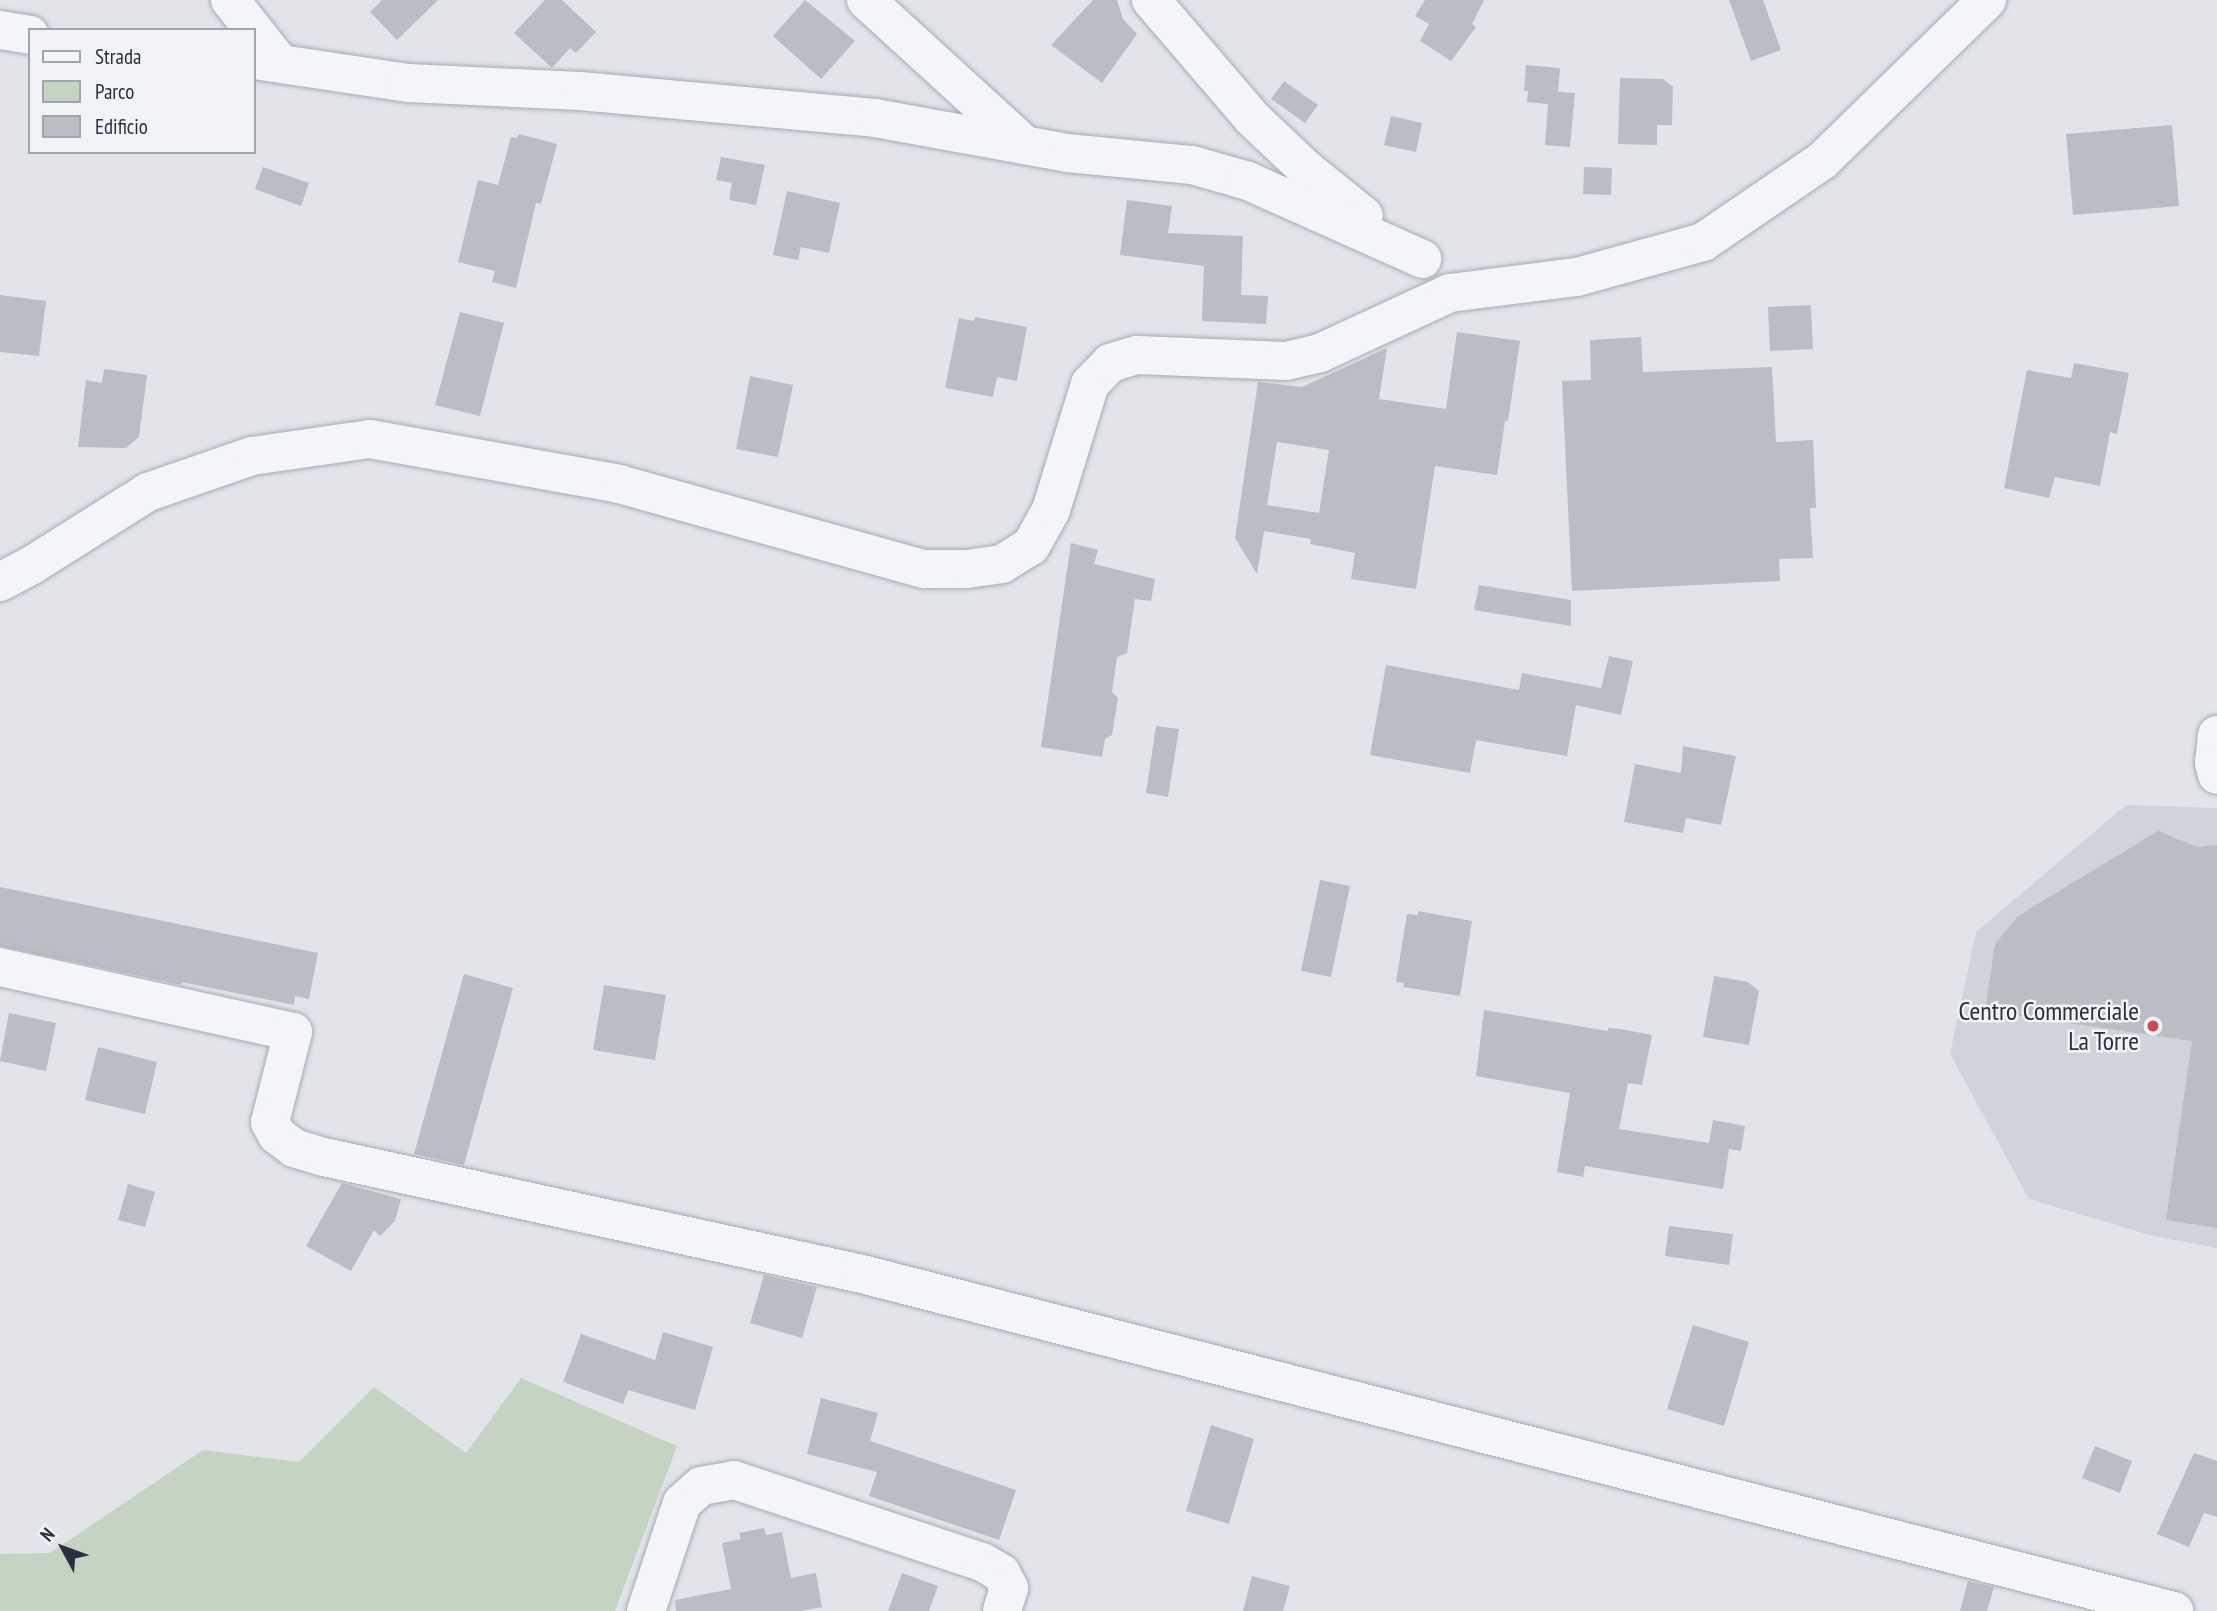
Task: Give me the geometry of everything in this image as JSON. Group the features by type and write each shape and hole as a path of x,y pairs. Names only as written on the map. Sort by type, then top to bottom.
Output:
{"street":[{"path":"230,0 247,28"},
{"path":"866,0 1025,145"},
{"path":"1151,0 1252,118 1298,162 1383,232 1468,291"},
{"path":"0,582 32,565 148,492 252,456 370,439 619,484 924,569 967,569 1002,564 1031,546 1051,510 1090,384 1110,363 1137,355 1286,362 1320,353 1450,293 1577,277 1703,242 1823,160 1987,0"},
{"path":"0,30 28,35"},
{"path":"256,44 266,61 419,84 580,91 875,118 1067,153 1192,165 1248,181 1422,259"},
{"path":"0,967 293,1032 270,1122 277,1135 295,1147 324,1157 862,1273 2174,1611"},
{"path":"646,1611 682,1503 701,1486 734,1480 982,1562 1002,1573 1009,1588 1002,1611"}],"shaded area":[{"path":"2126,805 2217,808 2217,1248 2153,1236 2029,1199 1950,1054 1976,932"}],"green space":[{"path":"521,1378 677,1446 615,1611 0,1611 0,1554 50,1553 203,1450 299,1462 374,1387 466,1453"}],"building":[{"path":"382,0 438,0 397,40 370,12"},
{"path":"545,0 562,0 596,32 576,53 570,48 552,68 514,33"},
{"path":"805,0 855,41 821,79 773,36"},
{"path":"1093,0 1117,0 1123,19 1137,34 1102,83 1051,45"},
{"path":"1425,0 1484,0 1472,24 1476,27 1451,61 1420,41 1429,24 1415,16"},
{"path":"1729,0 1763,0 1781,50 1751,61"},
{"path":"1526,65 1560,68 1558,92 1575,93 1570,147 1545,145 1548,104 1527,102 1528,91 1524,91"},
{"path":"1620,78 1663,79 1673,87 1672,125 1657,125 1657,145 1618,144"},
{"path":"1284,81 1318,105 1305,123 1271,99"},
{"path":"1391,116 1422,123 1416,152 1384,145"},
{"path":"2172,125 2179,206 2073,215 2066,134"},
{"path":"519,134 557,144 541,204 536,203 516,288 492,282 495,271 458,262 478,180 498,185 511,137 517,138"},
{"path":"721,157 765,165 756,205 729,200 732,183 716,180"},
{"path":"263,167 309,183 301,206 255,189"},
{"path":"1584,167 1612,168 1611,195 1583,194"},
{"path":"787,191 840,203 829,253 801,247 798,260 773,255"},
{"path":"1127,200 1172,206 1168,233 1243,236 1241,295 1268,296 1266,324 1202,321 1204,266 1120,255"},
{"path":"0,295 46,301 39,356 0,352"},
{"path":"1811,305 1813,349 1770,351 1768,307"},
{"path":"460,312 504,323 480,416 435,405"},
{"path":"975,317 1027,327 1017,381 997,377 993,397 945,388 959,318 974,321"},
{"path":"1457,332 1520,341 1497,475 1435,466 1416,589 1351,579 1355,553 1310,544 1311,539 1264,531 1257,574 1235,538 1258,382 1302,387 1387,348 1379,399 1446,409","holes":["1277,442 1329,450 1319,513 1267,505"]},
{"path":"1641,337 1643,372 1772,367 1776,442 1813,440 1816,508 1810,508 1813,558 1779,559 1780,581 1572,591 1562,381 1591,380 1590,340"},
{"path":"2074,363 2129,373 2117,434 2110,432 2100,486 2055,477 2049,498 2004,488 2027,370 2071,378"},
{"path":"104,369 147,375 139,437 126,448 78,447 86,380 102,383"},
{"path":"750,376 793,385 778,457 736,449"},
{"path":"1071,543 1098,550 1094,564 1155,579 1151,601 1135,599 1127,653 1117,657 1112,692 1118,698 1112,735 1105,739 1102,757 1041,747"},
{"path":"1479,585 1571,600 1571,626 1474,610"},
{"path":"1609,656 1633,661 1621,715 1576,705 1567,756 1476,740 1470,773 1370,755 1386,665 1519,690 1522,673 1601,688"},
{"path":"1156,726 1179,729 1168,797 1146,793"},
{"path":"1683,746 1736,756 1721,825 1686,818 1683,833 1624,822 1635,764 1681,773"},
{"name":"Centro Commerciale La Torre","path":"2158,831 2198,847 2217,845 2217,1228 2166,1220 2192,1041 1985,1011 1995,944 2018,916"},
{"path":"1320,880 1350,886 1331,977 1301,971"},
{"path":"0,887 318,953 309,999 295,996 294,1005 182,982 182,985 0,946"},
{"path":"1418,911 1472,921 1460,996 1403,987 1404,983 1396,982 1407,914 1418,915"},
{"path":"464,974 513,988 464,1165 414,1154"},
{"path":"1714,976 1748,982 1759,991 1749,1045 1703,1037"},
{"path":"604,985 666,995 655,1060 593,1050"},
{"path":"1484,1010 1608,1031 1608,1028 1621,1029 1652,1035 1642,1085 1628,1083 1619,1129 1709,1143 1713,1120 1745,1126 1741,1151 1729,1149 1723,1189 1585,1166 1583,1177 1557,1172 1570,1093 1476,1076"},
{"path":"9,1013 56,1023 46,1071 0,1061"},
{"path":"98,1047 157,1062 145,1114 85,1100"},
{"path":"342,1183 401,1199 395,1221 380,1236 374,1230 351,1271 306,1246"},
{"path":"128,1184 155,1192 145,1227 118,1220"},
{"path":"1669,1226 1733,1234 1729,1265 1665,1256"},
{"path":"764,1275 817,1287 802,1338 750,1323"},
{"path":"1693,1325 1749,1342 1724,1426 1667,1409"},
{"path":"663,1332 713,1347 695,1410 628,1390 623,1404 563,1382 581,1334 655,1360"},
{"path":"821,1398 878,1413 870,1441 1016,1490 999,1540 869,1496 877,1472 807,1454"},
{"path":"1211,1425 1254,1439 1229,1524 1186,1511"},
{"path":"2095,1446 2132,1461 2120,1493 2082,1478"},
{"path":"2194,1453 2217,1461 2217,1517 2204,1513 2189,1547 2157,1534"},
{"path":"764,1528 766,1535 782,1532 791,1578 816,1573 822,1607 801,1611 676,1611 675,1600 731,1589 722,1543 741,1539 739,1533"},
{"path":"902,1573 938,1586 929,1611 888,1611"},
{"path":"1252,1576 1290,1586 1283,1611 1243,1611"},
{"path":"1968,1581 1994,1587 1987,1611 1960,1611"}],"place":[{"name":"Centro Commerciale La Torre","path":"2153,1026"}]}
